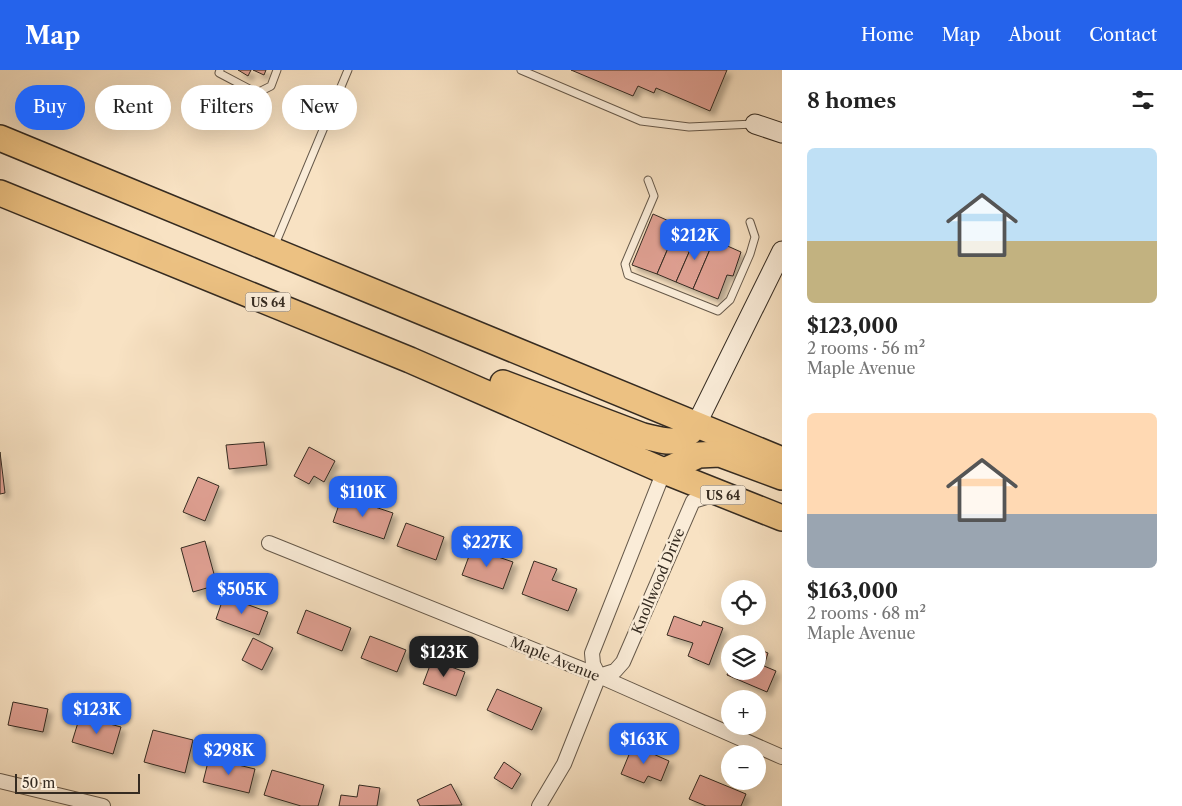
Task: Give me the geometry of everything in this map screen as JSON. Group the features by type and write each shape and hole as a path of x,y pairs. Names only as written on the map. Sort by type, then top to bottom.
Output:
{"highway":[{"path":"0,138 782,460"},
{"name":"US 64","path":"0,192 378,346 664,471 782,518"},
{"path":"378,346 419,355 512,386 643,436 677,442 687,436 696,425"},
{"path":"664,471 699,455 720,454 782,477"}],"street":[{"path":"755,124 782,133"},
{"path":"696,425 782,251"},
{"path":"539,806 564,764 598,676 592,653 664,471"},
{"name":"Knollwood Drive","path":"598,676 615,671 623,662 693,501 701,497 720,493"},
{"name":"Maple Avenue","path":"269,544 598,676 782,757"},
{"path":"0,780 103,806"}],"lane":[{"path":"220,70 219,73 235,83 257,93 271,86 277,70"},
{"path":"273,249 348,70"},
{"path":"521,70 641,120 689,127 782,123"},
{"path":"648,180 654,196 625,264 628,275 718,311 730,300 750,254 755,237 750,222"}],"building":[{"path":"238,70 251,70 248,76"},
{"path":"253,70 266,70 264,75"},
{"path":"571,70 727,70 710,111 656,88 654,93 638,86 633,96"},
{"path":"653,214 678,225 657,274 632,265"},
{"path":"678,225 697,234 676,282 657,274"},
{"path":"697,234 714,240 693,289 676,282"},
{"path":"714,240 741,252 733,276 727,275 718,299 693,289"},
{"path":"264,442 267,465 229,469 226,445"},
{"path":"309,447 335,461 324,482 314,476 309,484 294,476"},
{"path":"0,452 5,493 0,494"},
{"path":"198,477 219,486 205,521 183,512"},
{"path":"342,496 393,513 384,539 333,522"},
{"path":"406,523 444,537 436,560 397,546"},
{"path":"205,541 217,585 193,592 181,548"},
{"path":"472,548 513,562 503,589 462,575"},
{"path":"534,561 557,569 552,580 577,589 568,611 522,594"},
{"path":"224,596 268,612 259,635 216,619"},
{"path":"306,610 351,628 342,651 297,633"},
{"path":"674,616 701,626 703,621 723,628 709,665 688,656 693,643 667,635"},
{"path":"370,636 406,650 397,672 361,658"},
{"path":"253,638 273,648 262,670 242,660"},
{"path":"432,660 465,672 456,696 423,684"},
{"path":"766,667 776,671 767,692 739,680 766,680"},
{"path":"497,689 542,708 532,730 487,710"},
{"path":"13,702 48,709 43,732 8,725"},
{"path":"80,716 121,727 113,754 72,742"},
{"path":"153,730 193,740 185,773 144,762"},
{"path":"633,745 669,761 661,781 648,776 644,783 621,774"},
{"path":"209,758 255,769 249,793 203,782"},
{"path":"504,762 521,774 512,789 494,778"},
{"path":"272,770 324,785 318,806 301,806 264,795"},
{"path":"700,775 721,784 721,790 736,790 746,794 741,806 706,806 689,799"},
{"path":"451,784 462,805 420,806 417,800"},
{"path":"359,785 380,788 377,806 339,806 341,795 357,797"}]}
